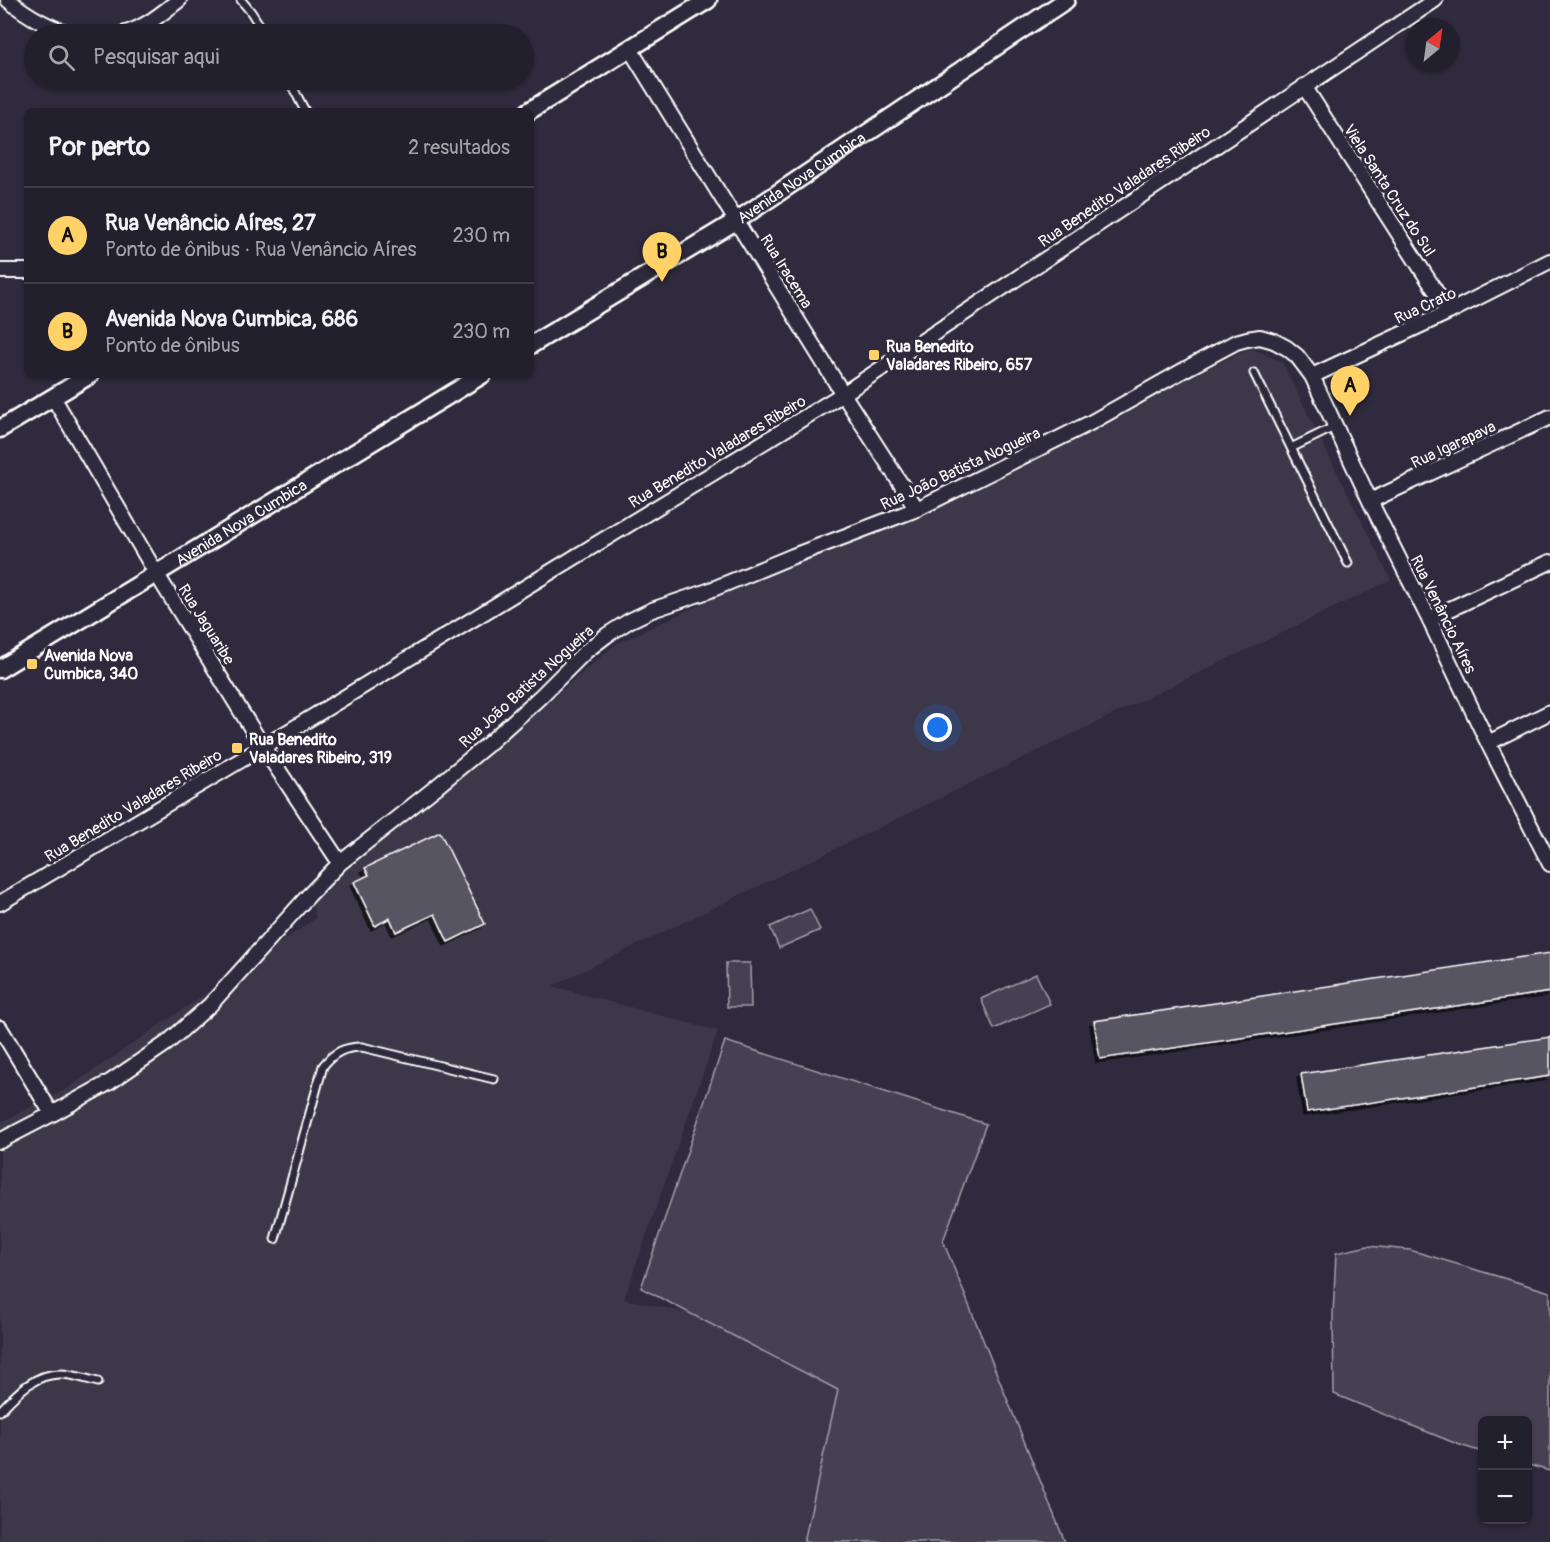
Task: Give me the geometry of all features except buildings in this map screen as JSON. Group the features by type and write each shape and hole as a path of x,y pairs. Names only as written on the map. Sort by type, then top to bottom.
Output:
{"street":[{"path":"8,0 45,24"},
{"path":"146,24 179,0"},
{"path":"534,108 708,0"},
{"name":"Avenida Nova Cumbica","path":"534,343 736,220 1066,0"},
{"name":"Rua Benedito Valadares Ribeiro","path":"0,903 263,747 843,394 1435,0"},
{"name":"Rua Iracema","path":"630,49 843,394 917,509"},
{"name":"Viela Santa Cruz do Sul","path":"1304,86 1449,312"},
{"name":"Rua Crato","path":"1312,376 1449,312 1549,261"},
{"path":"0,271 24,271"},
{"name":"Rua João Batista Nogueira","path":"0,1141 110,1082 167,1043 210,1005 340,863 487,745 540,698 586,651 628,621 917,509 1090,423 1236,342 1260,338 1274,341 1297,356 1312,376"},
{"name":"Rua Venâncio Aíres","path":"1312,376 1370,501 1550,864"},
{"path":"0,429 85,378"},
{"name":"Avenida Nova Cumbica","path":"0,669 477,378"},
{"name":"Rua Jaguaribe","path":"53,398 156,573 263,747 340,863"},
{"name":"Rua Igarapava","path":"1370,501 1550,417"},
{"path":"1429,619 1550,562"},
{"path":"1488,742 1550,712"},
{"path":"0,1028 52,1114"}],"lane":[{"path":"241,0 259,24"},
{"path":"294,90 303,108"},
{"path":"1254,373 1348,563"},
{"path":"1291,447 1336,426"},
{"path":"275,1239 323,1066 330,1057 349,1047 363,1047 494,1079"},
{"path":"0,1411 30,1383 44,1376 61,1374 98,1382"}],"shaded area":[{"path":"1251,348 1282,362 1391,580 552,986 718,1031 624,1299 870,1353 865,1542 0,1542 0,1123 68,1088 316,918 311,901 616,644"},
{"path":"810,909 820,930 779,948 770,927"},
{"path":"726,963 750,963 751,1007 727,1007"},
{"path":"1036,974 1050,1004 994,1029 981,999"},
{"path":"725,1041 986,1124 943,1241 1065,1542 804,1542 838,1390 641,1288"},
{"path":"1368,1246 1410,1250 1550,1292 1550,1471 1532,1466 1532,1416 1478,1416 1478,1451 1334,1394 1333,1315 1336,1253"}],"place":[{"name":"Avenida Nova Cumbica, 686","path":"662,282"},
{"name":"Rua Benedito Valadares Ribeiro, 657","path":"874,355"},
{"name":"Rua Venâncio Aíres, 27","path":"1350,416"},
{"name":"Avenida Nova Cumbica, 340","path":"32,664"},
{"name":"Rua Benedito Valadares Ribeiro, 319","path":"237,748"}]}
